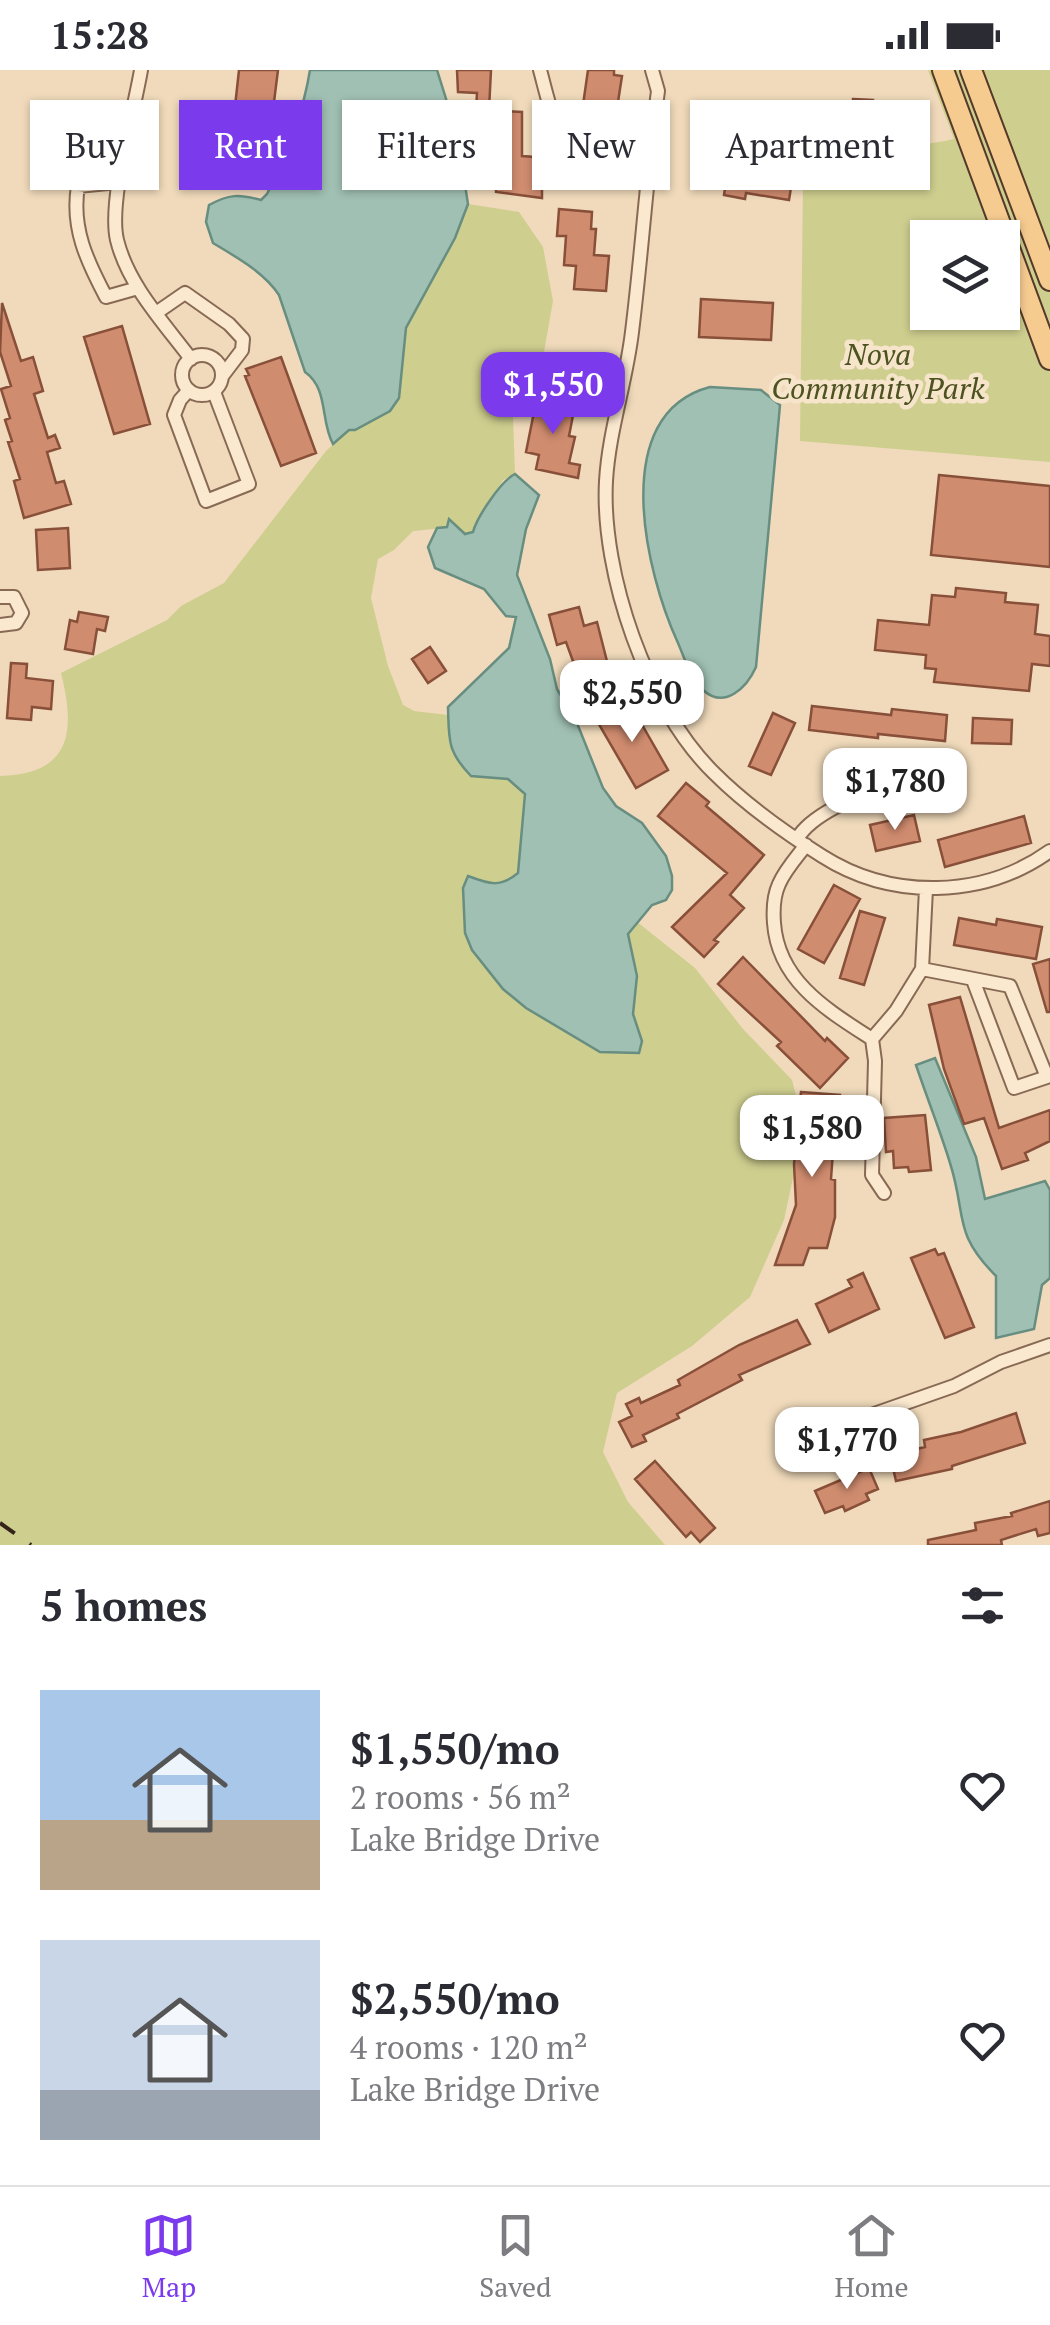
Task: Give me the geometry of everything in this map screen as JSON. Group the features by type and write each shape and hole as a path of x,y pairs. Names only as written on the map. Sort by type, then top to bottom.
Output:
{"main road":[{"path":"943,70 1050,359"},
{"path":"971,70 1050,280"}],"street":[{"path":"135,100 141,70"},
{"path":"540,70 548,100"},
{"path":"652,70 657,100"},
{"path":"78,190 82,250 106,298 138,288"},
{"path":"118,190 116,238 138,288 191,359"},
{"path":"645,190 632,333 610,435 606,486 609,544 632,635 684,738 713,772 802,842 846,870 898,886 926,889 985,882 1034,862 1050,851"},
{"path":"156,313 184,293 229,324 243,339 242,350 214,392 249,484 206,501 174,415 189,390"},
{"path":"214,392 201,395 189,390 182,372 191,359 200,355 213,358 223,375"},
{"path":"0,597 14,597 22,613 16,624 0,625"},
{"path":"884,1194 872,1175 876,1061 872,1039 824,1007 793,976 776,946 774,902 777,887 802,842 804,825 884,786 913,777"},
{"path":"872,1039 896,1011 922,969 926,889"},
{"path":"922,969 1010,986 1046,1077 1014,1088 973,980"},
{"path":"783,1446 954,1386 1001,1362 1050,1345"}],"green space":[{"name":"Nova Community Park","path":"928,70 1050,70 1050,462 800,441 803,190 930,190 930,143 954,139"},
{"path":"468,204 519,212 543,247 553,301 541,369 513,417 515,474 503,480 473,532 465,534 455,527 413,531 378,559 371,598 388,666 403,705 414,711 448,715 449,742 525,794 518,873 500,882 468,877 463,887 465,932 472,950 503,989 600,1052 642,1041 633,1014 637,976 628,934 636,921 695,968 743,1029 792,1080 804,1126 784,1220 750,1297 692,1346 617,1393 603,1452 628,1502 665,1545 0,1545 0,776 42,767 63,746 68,714 61,673 167,620 181,606 224,583 326,451 349,430 390,411 399,398 406,328 455,238"}],"shaded area":[{"path":"310,70 437,70 446,100 342,100 342,190 466,190 468,204 455,238 406,328 399,398 390,411 349,430 333,444 318,387 305,372 279,295 258,272 213,243 206,222 209,205 228,197 261,200 269,190 322,190 322,100 303,100"},
{"path":"710,387 761,390 780,405 756,667 734,694 719,698 703,690 695,680 666,613 647,539 643,499 646,462 657,429 678,403"},
{"path":"515,474 539,495 526,529 517,575 550,659 557,689 577,723 603,788 616,806 642,823 666,856 672,876 672,890 666,900 652,905 628,934 637,976 633,1014 642,1041 639,1053 600,1052 526,1008 503,989 472,950 465,933 463,888 468,876 494,883 518,873 525,794 508,779 471,776 463,767 451,744 448,707 509,648 516,617 506,616 484,589 435,568 428,547 437,528 447,527 449,519 465,534 473,532 490,500"},
{"path":"935,1058 976,1157 985,1199 1045,1181 1050,1190 1050,1278 1042,1285 1034,1329 996,1338 996,1276 967,1235 950,1163 916,1065"}],"building":[{"path":"239,70 278,70 274,100 236,100"},
{"path":"457,70 491,70 490,100 477,100 477,93 458,92"},
{"path":"588,70 614,70 614,75 622,76 618,100 584,100"},
{"path":"512,111 522,112 522,156 532,157 532,190 542,190 542,198 496,192 512,190"},
{"path":"725,190 791,190 789,200 746,193 745,199 724,195"},
{"path":"559,209 592,212 591,229 596,229 594,255 609,256 606,291 574,289 576,266 564,265 566,236 557,236"},
{"path":"701,299 773,303 771,340 699,337"},
{"path":"2,303 21,361 33,357 43,391 34,394 48,438 55,435 60,448 47,452 56,483 64,481 71,504 24,518 14,481 20,479 8,442 12,441 5,420 10,418 1,389 11,386 0,352"},
{"path":"122,326 150,424 114,434 84,337"},
{"path":"281,357 316,453 281,466 245,376 249,375 246,369"},
{"path":"537,397 575,405 569,436 575,437 569,463 580,465 578,478 536,469 539,455 526,452"},
{"path":"939,475 1050,486 1050,567 931,555"},
{"path":"68,528 70,568 38,570 36,530"},
{"path":"956,588 1006,593 1005,602 1038,605 1035,634 1050,636 1050,666 1032,664 1029,691 934,682 936,669 925,668 926,655 875,650 878,620 929,625 932,595 955,597"},
{"path":"579,607 584,626 597,622 611,677 598,682 600,688 585,694 566,642 557,645 549,615"},
{"path":"79,612 108,617 105,631 97,629 93,654 65,649 70,620 77,622"},
{"path":"430,647 446,671 428,683 412,659"},
{"path":"11,663 27,664 26,678 53,681 51,709 32,707 31,720 7,718"},
{"path":"629,702 668,770 636,788 597,721"},
{"path":"812,706 891,715 892,709 947,715 945,741 809,730"},
{"path":"773,713 795,723 771,775 749,766"},
{"path":"973,718 1012,720 1011,744 972,743"},
{"path":"686,783 709,802 706,806 764,855 730,895 744,908 714,940 718,942 704,957 672,927 727,873 658,816"},
{"path":"914,815 920,841 876,851 870,825"},
{"path":"1024,816 1031,843 945,867 938,840"},
{"path":"834,885 860,899 824,963 798,949"},
{"path":"860,911 885,918 864,985 840,978"},
{"path":"959,918 996,925 997,919 1042,927 1036,959 954,945"},
{"path":"743,957 825,1041 827,1038 848,1058 820,1088 777,1046 781,1042 718,984"},
{"path":"1050,959 1050,1012 1047,1012 1033,964"},
{"path":"960,997 999,1128 1050,1110 1050,1141 1025,1153 1028,1160 1002,1169 984,1118 964,1124 944,1069 929,1005"},
{"path":"801,1092 840,1095 838,1113 830,1113 828,1136 834,1137 831,1179 835,1180 835,1217 827,1248 809,1248 803,1265 775,1265 796,1205 794,1164"},
{"path":"925,1115 931,1170 909,1172 908,1167 894,1168 893,1151 886,1152 884,1118"},
{"path":"935,1249 938,1255 944,1253 974,1327 945,1338 911,1258"},
{"path":"863,1273 879,1309 829,1332 816,1304 852,1287 848,1280"},
{"path":"797,1320 810,1344 739,1375 742,1380 677,1414 679,1418 643,1435 646,1441 632,1447 619,1422 632,1416 626,1404 639,1398 641,1403 680,1385 678,1380 739,1345"},
{"path":"1016,1413 1025,1443 952,1469 896,1481 890,1455 925,1447 924,1440"},
{"path":"655,1461 715,1528 700,1542 691,1532 686,1537 635,1479"},
{"path":"869,1468 878,1489 866,1494 869,1500 845,1511 843,1506 825,1513 815,1491"},
{"path":"1050,1501 1050,1533 1038,1536 1036,1529 1001,1540 1002,1545 928,1545 928,1540 976,1530 975,1523 1012,1516 1011,1513"}],"railway":[{"path":"0,1523 31,1545"}]}
